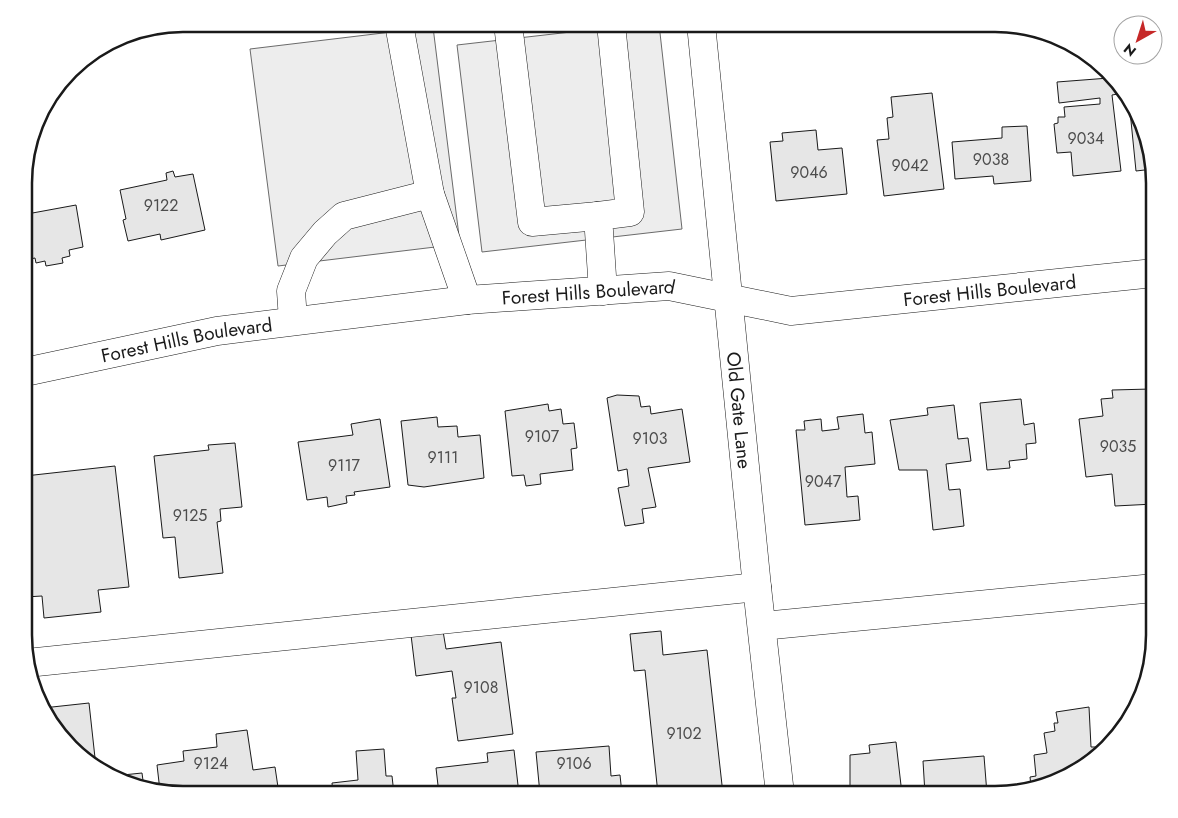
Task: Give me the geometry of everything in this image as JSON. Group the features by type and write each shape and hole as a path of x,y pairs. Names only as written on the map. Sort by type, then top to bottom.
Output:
{"street":[{"path":"401,33 430,194 466,300"},
{"path":"509,33 532,222 630,212 612,33"},
{"name":"Old Gate Lane","path":"702,33 779,786"},
{"path":"293,320 291,291 304,258 325,233 344,216 430,194"},
{"path":"598,216 603,290"},
{"name":"Forest Hills Boulevard","path":"33,370 217,330 466,300 669,286 791,311 1145,274"},
{"path":"35,661 758,587"},
{"path":"762,626 1145,589"}],"shaded area":[{"path":"383,33 434,33 460,244 278,266 250,49"},
{"path":"562,33 660,33 682,229 482,252 457,45"}],"building":[{"path":"1102,78 1116,94 1112,95 1121,171 1073,176 1071,152 1057,153 1054,124 1058,123 1058,117 1065,117 1064,107 1100,104 1100,98 1059,103 1057,82"},
{"path":"932,93 944,189 884,196 877,140 889,139 887,118 893,117 891,97"},
{"path":"1131,118 1138,135 1145,170 1136,171"},
{"path":"1027,126 1031,181 994,184 993,176 955,179 952,142 1002,138 1002,127"},
{"path":"816,130 818,150 842,148 847,194 776,201 770,142 783,141 782,133"},
{"path":"173,171 175,177 193,174 205,230 161,240 160,234 128,241 123,220 126,219 120,190 167,180 166,173"},
{"path":"76,205 83,247 69,250 70,256 62,258 63,263 46,266 45,261 36,263 35,258 33,258 33,213"},
{"path":"1145,389 1145,504 1115,506 1112,474 1086,477 1079,419 1103,416 1101,399 1113,398 1112,390"},
{"path":"617,395 639,396 641,407 650,406 651,414 682,409 690,462 648,468 656,507 642,509 644,523 625,526 618,488 629,486 627,469 618,471 607,398"},
{"path":"1021,399 1024,425 1034,423 1036,443 1026,444 1027,459 1009,461 1010,468 987,470 980,403"},
{"path":"548,404 549,411 561,409 563,424 574,423 577,448 571,449 573,470 540,474 541,484 526,486 524,475 512,476 505,411"},
{"path":"954,405 958,439 968,438 971,461 946,464 949,490 960,489 964,526 933,530 927,470 899,470 890,420 928,415 927,408"},
{"path":"863,414 865,433 872,432 875,464 845,467 847,497 858,496 860,520 805,525 796,430 805,430 804,421 821,419 822,431 839,429 837,417"},
{"path":"437,417 438,427 457,426 458,437 480,435 484,478 424,487 408,485 401,421"},
{"path":"380,419 390,487 354,492 355,495 346,496 347,503 328,507 327,497 307,500 298,442 353,435 351,424"},
{"path":"235,443 242,507 220,509 221,521 217,522 223,573 179,578 175,537 163,538 154,456 209,450 208,445"},
{"path":"115,466 129,587 98,590 101,612 44,618 42,596 33,597 33,475"},
{"path":"443,631 446,649 501,642 513,734 458,741 452,698 456,698 452,671 416,676 411,635"},
{"path":"661,631 663,655 707,650 722,786 657,786 645,670 634,671 630,634"},
{"path":"89,703 95,756 70,734 51,707"},
{"path":"1089,707 1091,747 1095,747 1079,760 1062,770 1030,781 1030,777 1036,776 1034,755 1047,753 1044,733 1055,731 1054,723 1058,723 1056,712"},
{"path":"247,730 253,770 275,767 278,785 159,784 157,765 184,761 183,751 217,747 216,734"},
{"path":"896,742 901,786 850,786 850,755 870,753 869,745"},
{"path":"609,746 611,776 620,775 621,786 539,785 536,752"},
{"path":"384,749 386,776 392,776 393,785 332,785 332,783 358,780 356,751"},
{"path":"514,750 518,785 438,785 436,768 488,762 487,753"},
{"path":"984,756 986,786 925,786 923,761"},
{"path":"142,773 143,780 135,778 127,775"}]}
